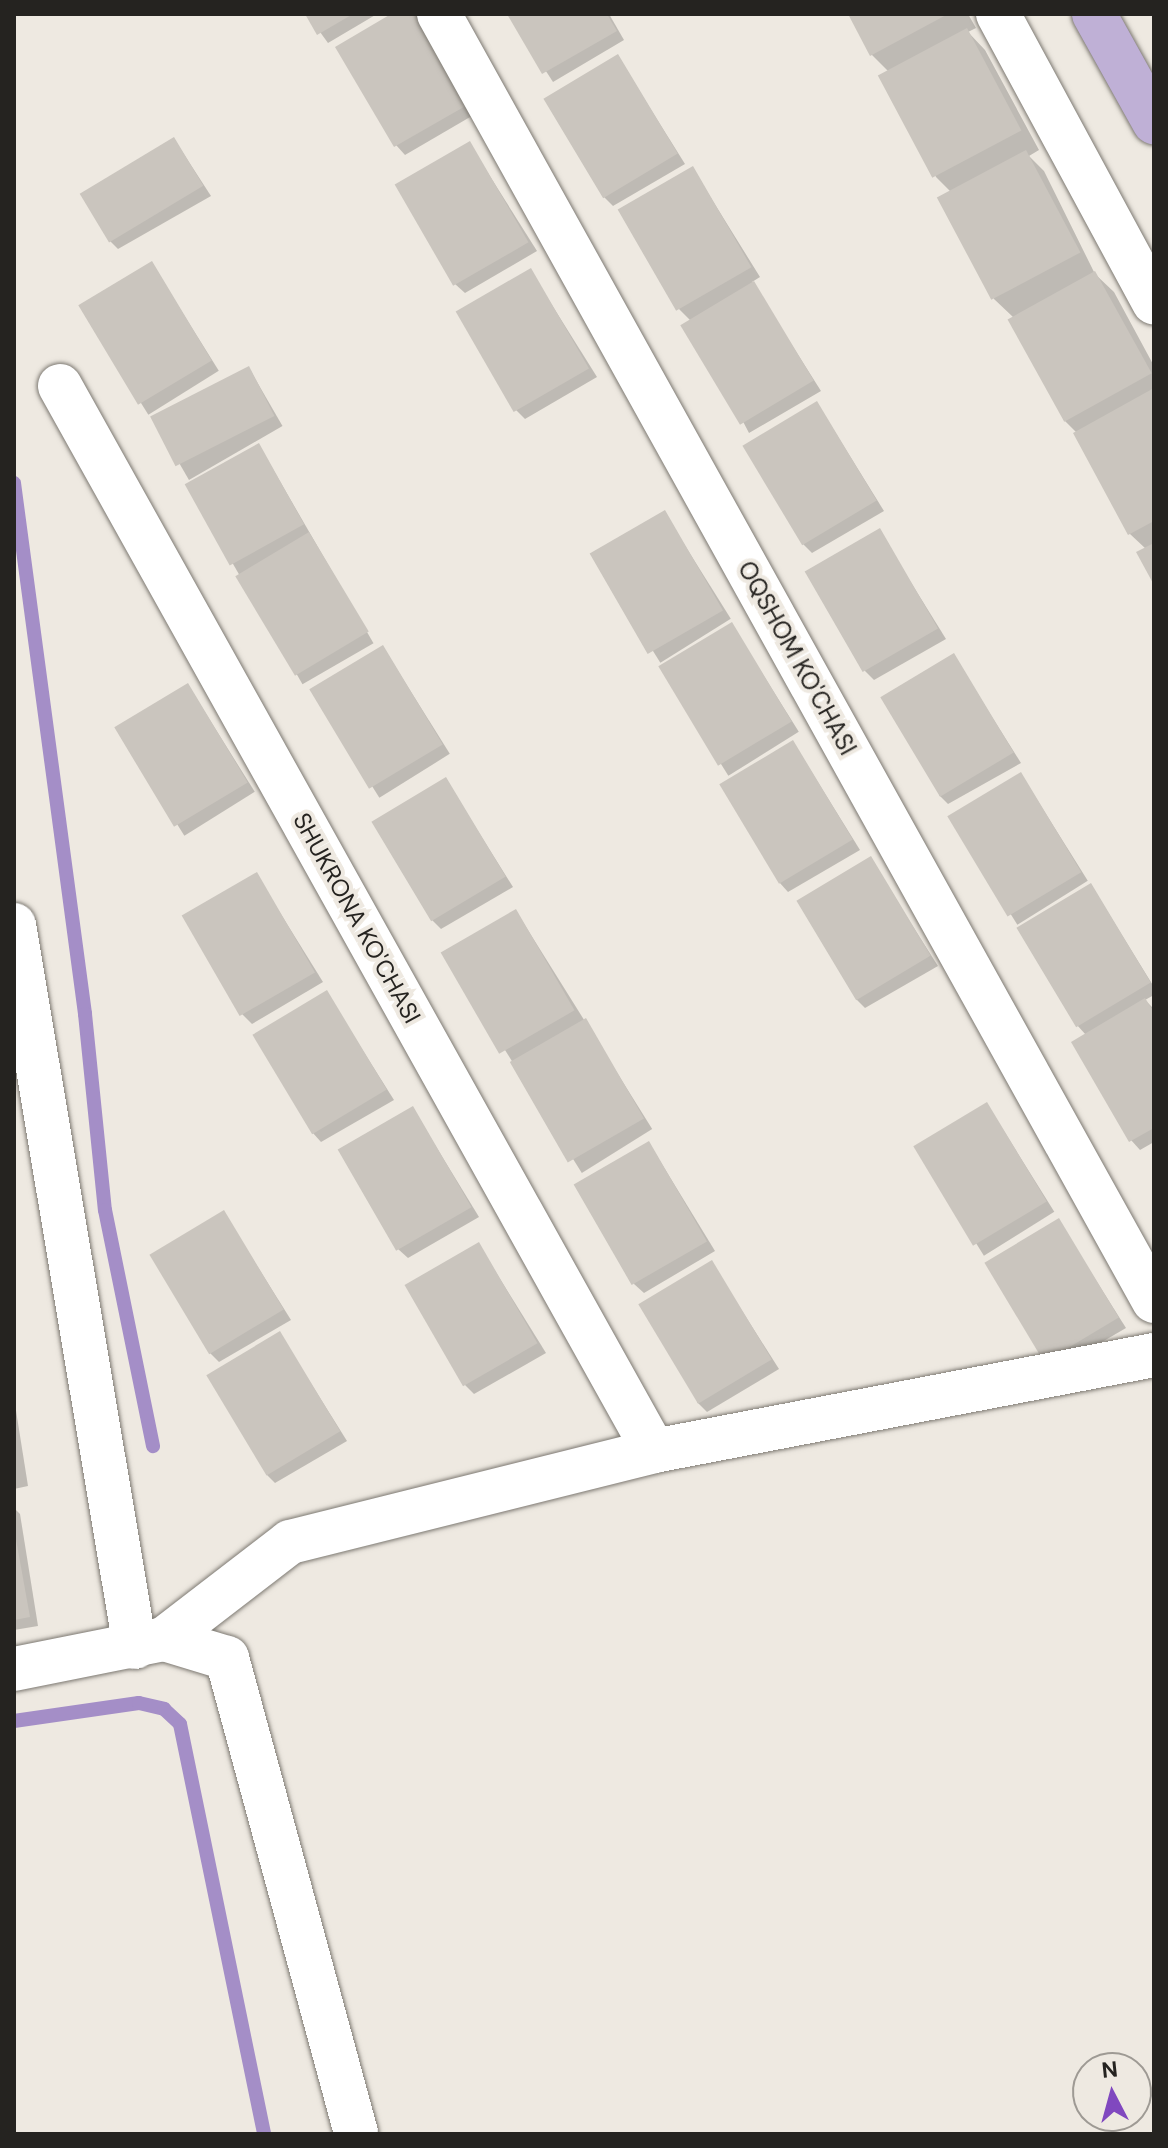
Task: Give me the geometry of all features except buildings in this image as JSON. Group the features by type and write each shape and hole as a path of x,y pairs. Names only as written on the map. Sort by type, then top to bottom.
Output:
{"main road":[{"path":"1094,14 1154,122"}],"street":[{"name":"OQSHOM KO'CHASI","path":"439,14 1154,1301"},
{"path":"998,14 1154,302"},
{"name":"SHUKRONA KO'CHASI","path":"60,386 654,1451"},
{"path":"14,925 150,1643"},
{"path":"150,1643 290,1542 654,1451 1154,1355"},
{"path":"14,1669 150,1643 227,1658 356,2134"}],"waterway":[{"path":"14,483 85,1014 105,1210 153,1446"},
{"path":"14,1721 139,1703 164,1709 180,1724 264,2134"}]}
